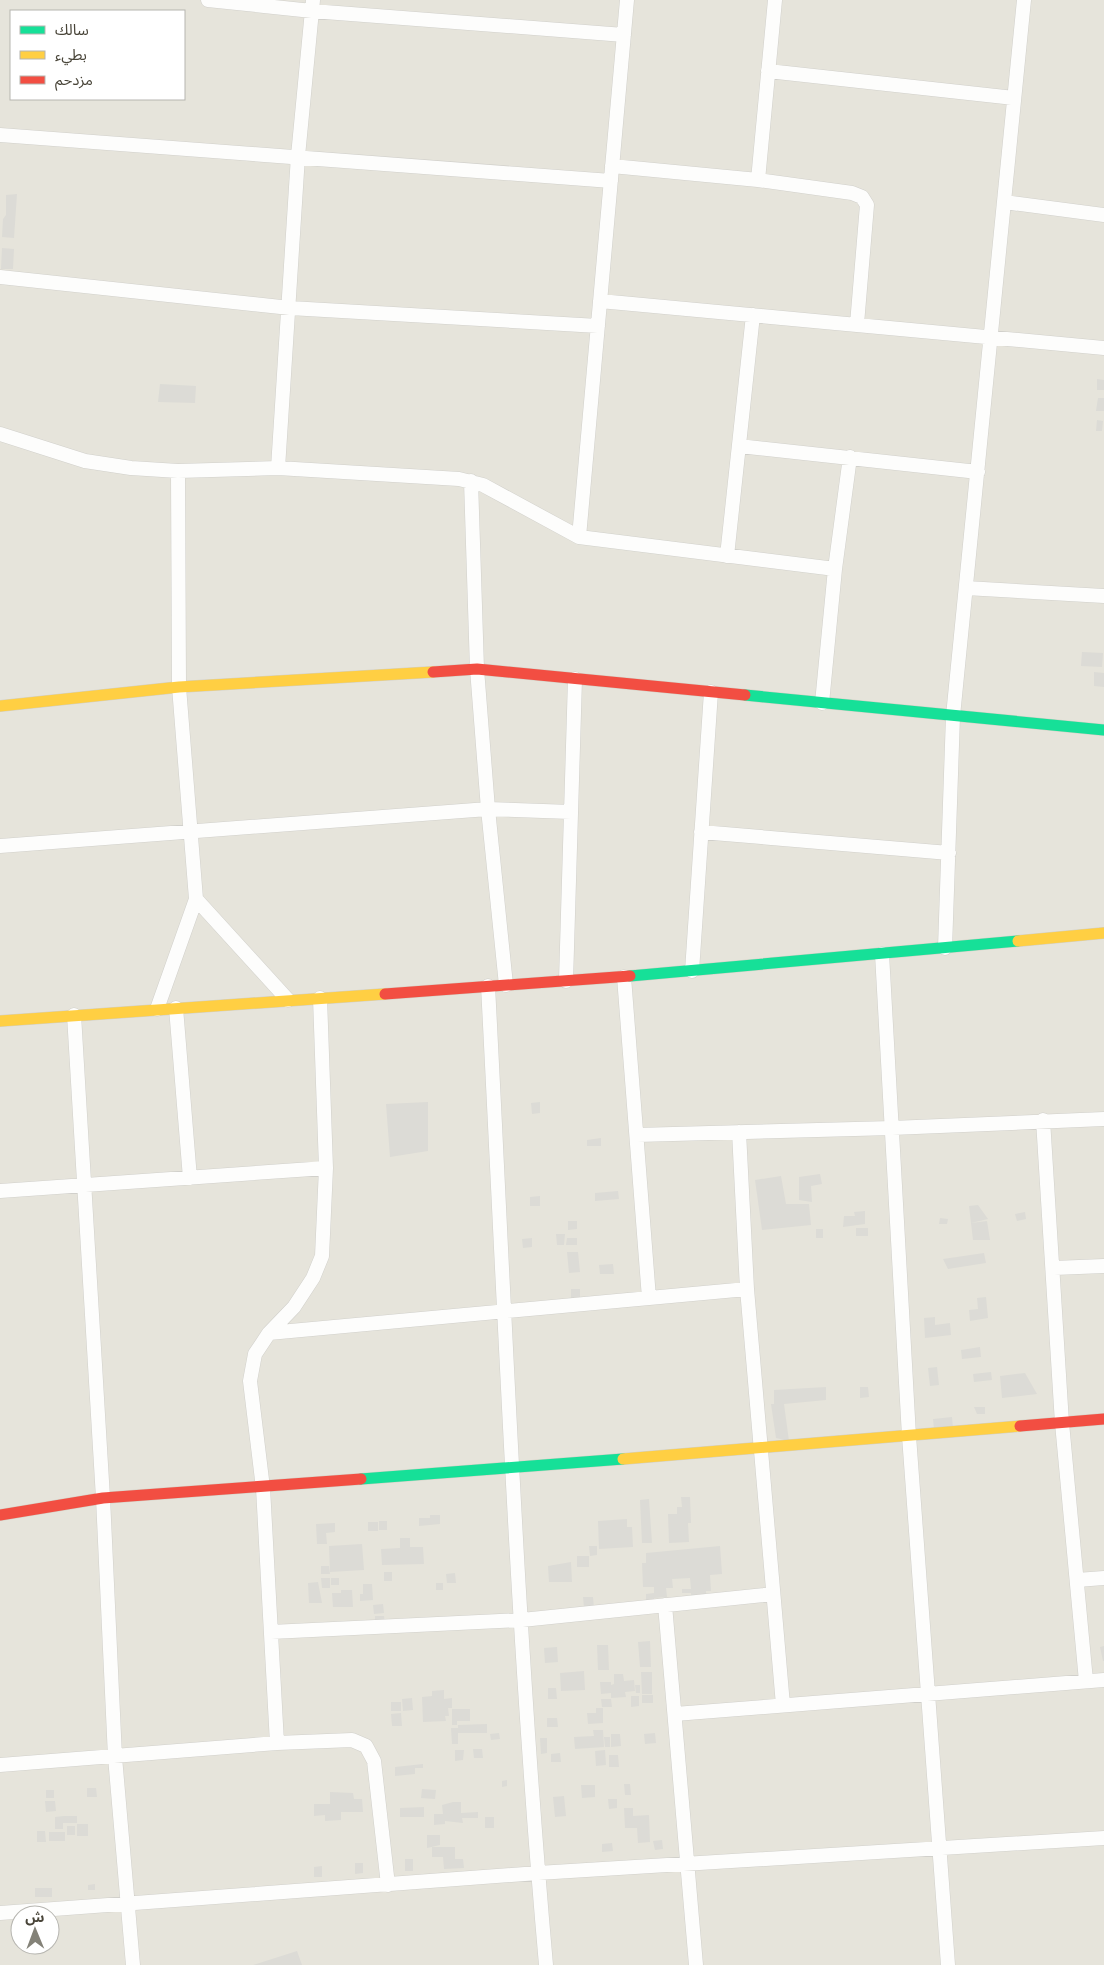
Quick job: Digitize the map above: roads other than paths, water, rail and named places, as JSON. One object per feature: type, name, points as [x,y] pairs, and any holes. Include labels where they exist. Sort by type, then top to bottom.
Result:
[{"type":"street","points":[[208,0],[312,5],[624,35]]},
{"type":"street","points":[[579,537],[627,0]]},
{"type":"street","points":[[758,180],[775,0]]},
{"type":"street","points":[[945,948],[953,716],[1024,0]]},
{"type":"street","points":[[278,468],[290,308],[298,156],[312,5]]},
{"type":"street","points":[[768,71],[1014,98]]},
{"type":"street","points":[[0,135],[611,181]]},
{"type":"street","points":[[612,166],[758,180],[852,193],[862,197],[867,205],[857,324]]},
{"type":"street","points":[[1004,202],[1104,215]]},
{"type":"street","points":[[0,277],[290,308],[598,326]]},
{"type":"street","points":[[600,301],[1104,348]]},
{"type":"street","points":[[727,556],[753,314]]},
{"type":"street","points":[[0,434],[85,461],[131,468],[178,471],[278,468],[471,481],[483,485],[579,537],[835,570]]},
{"type":"street","points":[[739,446],[978,472]]},
{"type":"street","points":[[822,703],[835,570],[850,457]]},
{"type":"street","points":[[157,1009],[196,899],[179,687],[178,471]]},
{"type":"street","points":[[471,481],[477,669],[488,809],[506,985]]},
{"type":"street","points":[[966,588],[1104,596]]},
{"type":"street","points":[[0,706],[179,687],[477,669],[1104,730]]},
{"type":"street","points":[[566,981],[575,679]]},
{"type":"street","points":[[692,971],[710,692]]},
{"type":"street","points":[[0,846],[488,809],[571,812]]},
{"type":"street","points":[[701,832],[948,853]]},
{"type":"street","points":[[196,899],[288,1000]]},
{"type":"street","points":[[0,1020],[624,977],[1104,933]]},
{"type":"street","points":[[882,954],[909,1436],[948,1965]]},
{"type":"street","points":[[624,977],[649,1298]]},
{"type":"street","points":[[488,986],[512,1468],[538,1873],[546,1965]]},
{"type":"street","points":[[276,1742],[263,1488],[250,1381],[255,1354],[269,1332],[294,1307],[313,1278],[322,1256],[326,1168],[320,998]]},
{"type":"street","points":[[176,1008],[190,1178]]},
{"type":"street","points":[[74,1015],[103,1498],[114,1757],[129,1904],[133,1965]]},
{"type":"street","points":[[637,1135],[892,1128],[1043,1120],[1104,1119]]},
{"type":"street","points":[[1043,1120],[1054,1268],[1062,1423],[1086,1681]]},
{"type":"street","points":[[739,1132],[747,1289],[783,1705]]},
{"type":"street","points":[[0,1191],[326,1168]]},
{"type":"street","points":[[1054,1268],[1104,1266]]},
{"type":"street","points":[[269,1332],[747,1289]]},
{"type":"street","points":[[0,1515],[103,1498],[263,1488],[1104,1420]]},
{"type":"street","points":[[1077,1580],[1104,1578]]},
{"type":"street","points":[[271,1632],[522,1620],[774,1594]]},
{"type":"street","points":[[665,1605],[696,1965]]},
{"type":"street","points":[[675,1714],[1104,1680]]},
{"type":"street","points":[[0,1765],[276,1742],[352,1740],[366,1746],[374,1761],[388,1884]]},
{"type":"street","points":[[0,1913],[538,1873],[1104,1838]]}]
